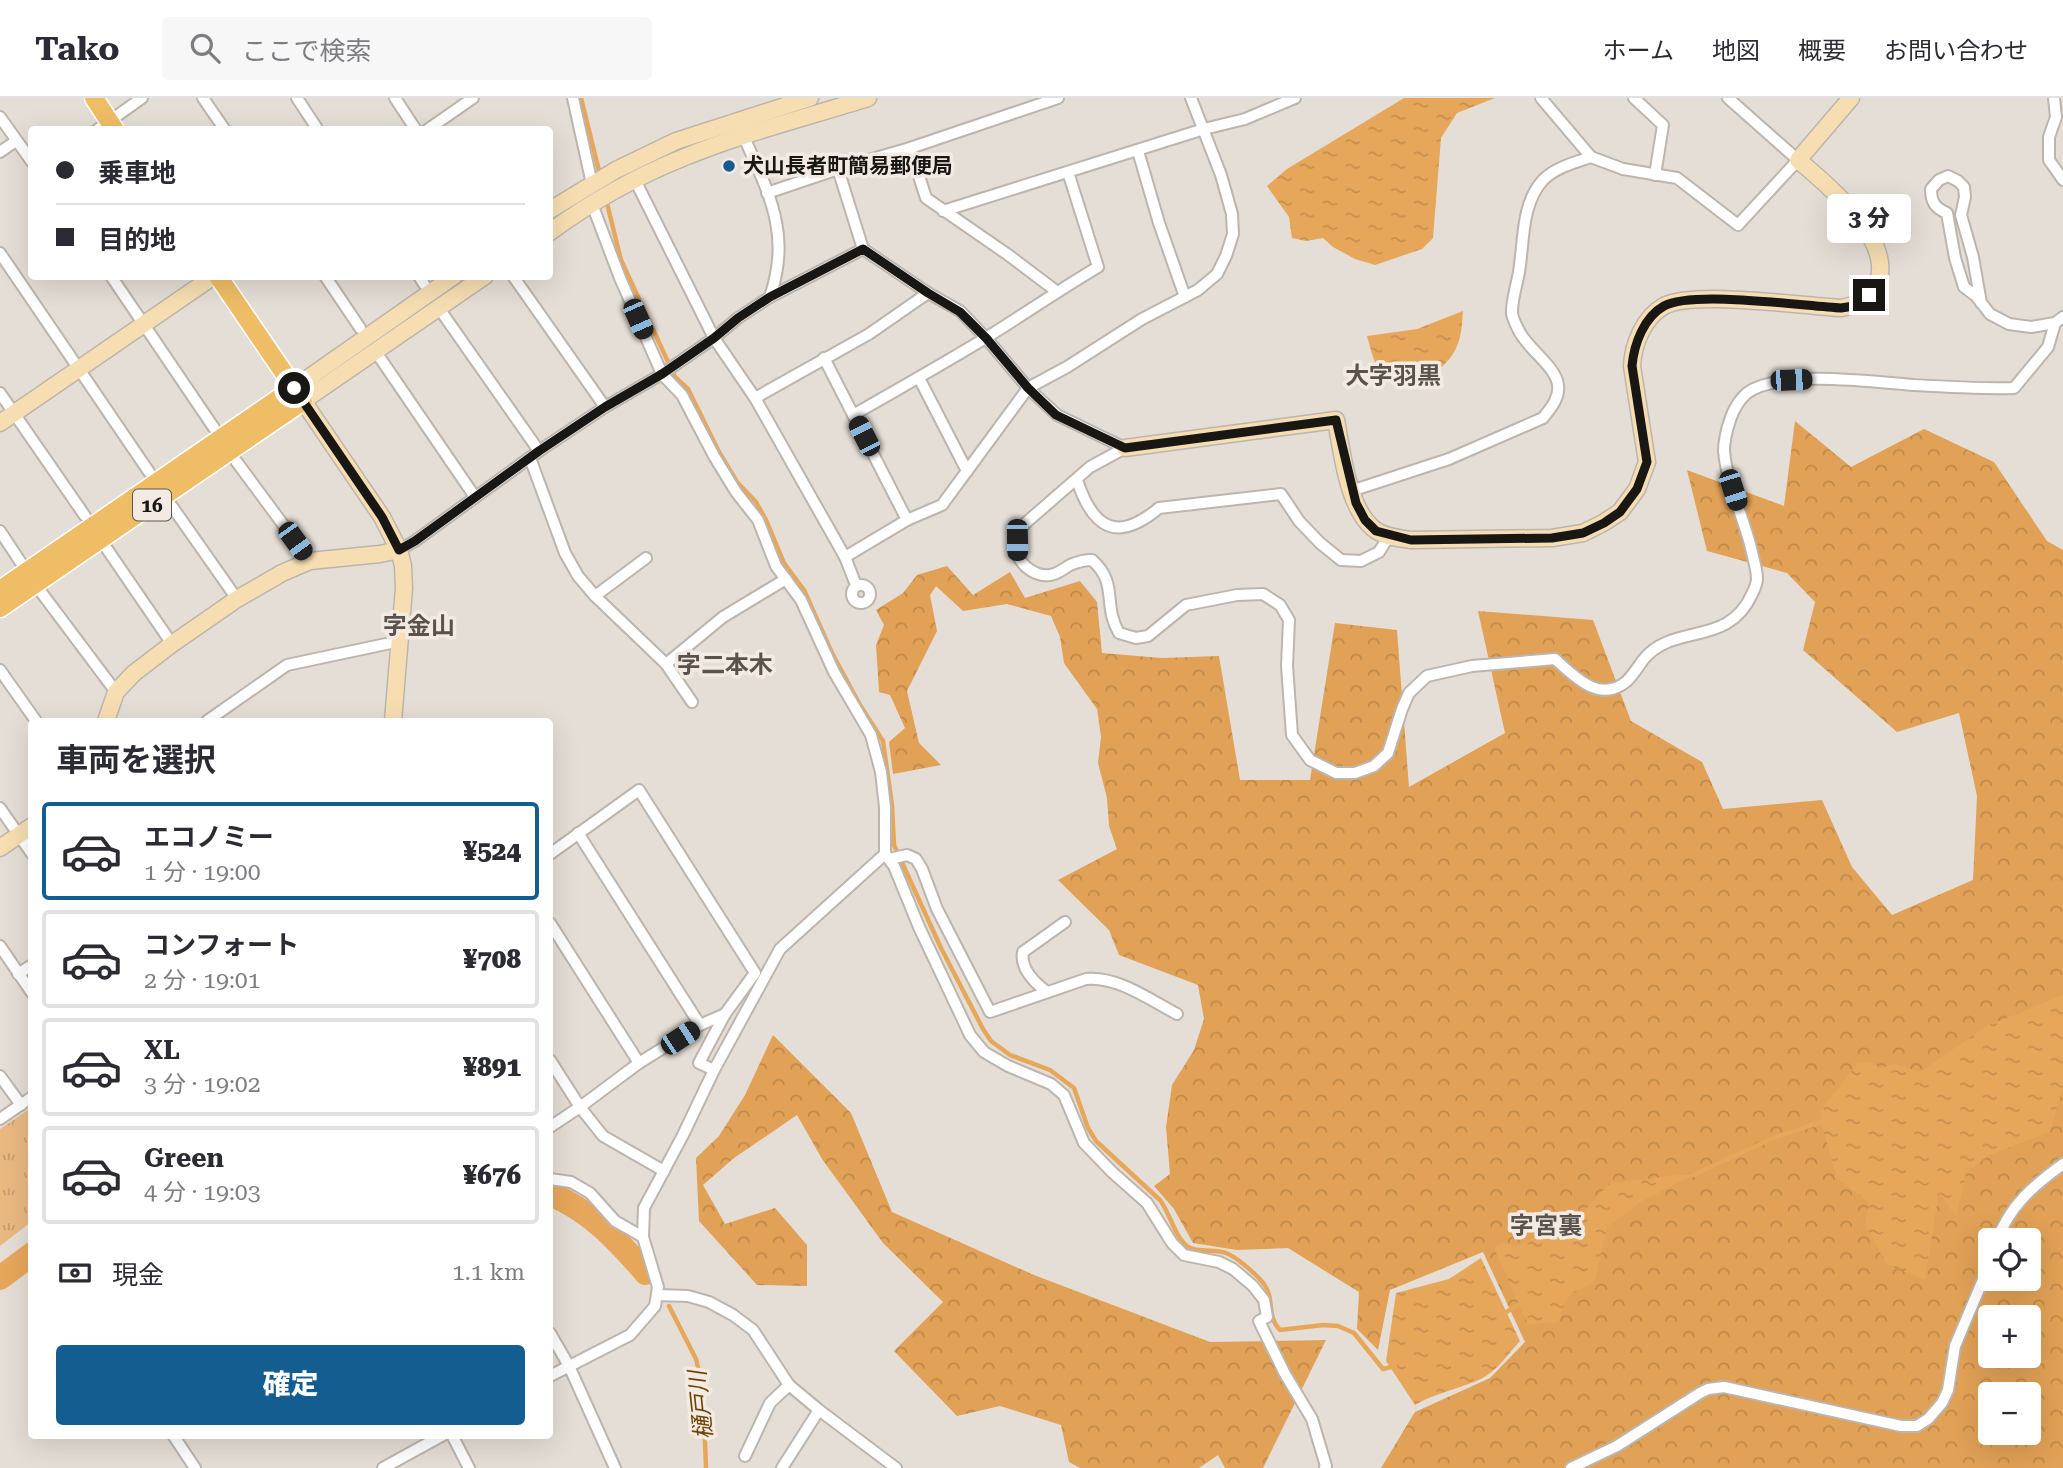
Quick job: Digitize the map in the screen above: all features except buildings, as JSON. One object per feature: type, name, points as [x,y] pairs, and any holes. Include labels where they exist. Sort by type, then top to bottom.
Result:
[{"type":"main road","points":[[94,98],[107,126]]},
{"type":"main road","points":[[219,280],[299,395]]},
{"type":"main road","name":"16","points":[[0,608],[31,578],[299,395]]},
{"type":"main road","name":"16","points":[[0,590],[31,578]]},
{"type":"street","points":[[108,126],[142,98]]},
{"type":"street","points":[[204,98],[222,126]]},
{"type":"street","points":[[297,98],[315,126]]},
{"type":"street","points":[[395,98],[413,126]]},
{"type":"street","points":[[433,126],[473,98]]},
{"type":"street","points":[[573,98],[598,181]]},
{"type":"street","points":[[553,230],[600,199],[741,128],[810,98]]},
{"type":"street","points":[[553,208],[598,181],[676,141],[868,98]]},
{"type":"street","points":[[767,193],[1058,98]]},
{"type":"street","points":[[845,557],[907,520],[942,505],[1028,388],[1067,367],[1142,319],[1198,290],[1217,274],[1233,234],[1232,214],[1191,98]]},
{"type":"street","points":[[943,211],[1204,129],[1245,119],[1271,103],[1295,98]]},
{"type":"street","points":[[1633,98],[1663,125],[1655,175]]},
{"type":"street","points":[[1728,98],[1833,189],[1853,210],[1876,248],[1881,268],[1879,282],[1869,295],[1854,306],[1841,308],[1716,299],[1674,302],[1656,312],[1649,319],[1640,337],[1633,353],[1632,366],[1647,462],[1637,489],[1620,512],[1604,523],[1583,533],[1552,538],[1411,540],[1376,531],[1365,520],[1351,491],[1336,420],[1125,448],[1090,467],[1021,527],[1017,540],[1017,555],[1025,566],[1035,573],[1048,576],[1070,565],[1092,560],[1103,569],[1109,582],[1110,609],[1119,633],[1136,638],[1147,636],[1186,605],[1237,595],[1263,594],[1280,605],[1289,621],[1287,666],[1292,735],[1301,750],[1317,765],[1336,773],[1355,773],[1374,766],[1388,753],[1409,693],[1427,676],[1472,666],[1555,659],[1584,685],[1604,691],[1618,687],[1628,680],[1647,655],[1665,643],[1704,634],[1729,624],[1744,609],[1757,581],[1724,450],[1732,413],[1743,396],[1756,387],[1776,381],[1863,379],[1924,386],[1985,389],[2014,387],[2048,347],[2059,320]]},
{"type":"street","points":[[2054,98],[2056,117],[2049,137],[2049,160],[2063,180]]},
{"type":"street","points":[[1543,99],[1591,157],[1623,169],[1677,178],[1738,225],[1798,160],[1846,100]]},
{"type":"street","points":[[0,117],[28,157]]},
{"type":"street","points":[[741,128],[777,222],[777,277],[770,297]]},
{"type":"street","points":[[0,152],[16,141]]},
{"type":"street","points":[[910,148],[926,198],[1056,291]]},
{"type":"street","points":[[1138,151],[1185,297]]},
{"type":"street","points":[[1351,491],[1450,459],[1543,418],[1550,409],[1557,396],[1558,384],[1553,372],[1527,344],[1512,313],[1526,217],[1532,198],[1544,179],[1559,168],[1591,157]]},
{"type":"street","points":[[838,169],[863,249],[960,312],[1056,415],[1125,448]]},
{"type":"street","points":[[853,415],[986,338],[1056,291],[1098,267],[1068,172]]},
{"type":"street","points":[[1981,303],[1973,257],[1961,215],[1964,187],[1948,176],[1939,180],[1931,189],[1931,201],[1938,210],[1947,214],[1955,258],[1964,287],[1976,296],[1981,303],[1990,314],[2009,324],[2031,327],[2059,320]]},
{"type":"street","points":[[637,184],[714,338],[755,398],[845,557],[856,585]]},
{"type":"street","points":[[600,199],[620,278],[662,374],[682,395],[714,456],[736,492],[758,520],[776,566],[801,600],[834,672],[871,735],[881,772],[886,807],[887,857],[894,866],[940,975],[970,1035],[984,1052],[1008,1066],[1051,1084],[1064,1096],[1084,1143],[1147,1203],[1172,1244],[1184,1255],[1219,1262],[1233,1269],[1253,1286],[1264,1300],[1267,1317],[1259,1321],[1285,1374],[1312,1419],[1325,1468]]},
{"type":"street","points":[[108,718],[116,692],[134,673],[172,643],[237,599],[282,573],[310,561],[399,550],[605,407],[662,374],[770,297],[863,249]]},
{"type":"street","points":[[0,253],[149,472]]},
{"type":"street","points":[[114,280],[214,428]]},
{"type":"street","points":[[0,423],[210,280]]},
{"type":"street","points":[[328,280],[360,328]]},
{"type":"street","points":[[299,395],[449,280]]},
{"type":"street","points":[[299,395],[376,352],[479,280]]},
{"type":"street","points":[[516,280],[605,407]]},
{"type":"street","points":[[755,398],[869,334],[928,293]]},
{"type":"street","points":[[443,314],[534,455],[565,553],[578,576],[595,596],[666,664],[692,702]]},
{"type":"street","points":[[376,352],[475,497]]},
{"type":"street","points":[[824,358],[907,520]]},
{"type":"street","points":[[919,378],[967,471]]},
{"type":"street","points":[[0,393],[85,516]]},
{"type":"street","points":[[299,395],[382,517],[399,550],[404,588],[393,718]]},
{"type":"street","points":[[236,461],[310,561]]},
{"type":"street","points":[[1077,480],[1084,501],[1096,518],[1112,527],[1129,528],[1148,518],[1159,508],[1281,494],[1298,521],[1341,560],[1361,561],[1379,552],[1390,536]]},
{"type":"street","points":[[171,505],[237,599]]},
{"type":"street","points":[[0,531],[31,578],[116,692]]},
{"type":"street","points":[[107,549],[172,643]]},
{"type":"street","points":[[595,596],[646,558]]},
{"type":"street","points":[[666,664],[723,617],[786,579]]},
{"type":"street","points":[[211,718],[287,665],[400,641]]},
{"type":"street","points":[[0,670],[34,718]]},
{"type":"street","points":[[553,852],[639,790],[755,973],[724,1014],[699,1063],[714,1070]]},
{"type":"street","points":[[0,808],[25,830],[0,848]]},
{"type":"street","points":[[578,833],[700,1025]]},
{"type":"street","points":[[553,1374],[630,1335],[655,1306],[658,1287],[643,1237],[645,1208],[714,1070],[780,949],[887,857],[907,855],[916,859],[937,909],[990,1012],[1086,979],[1099,978],[1177,1014]]},
{"type":"street","points":[[1047,992],[1029,975],[1022,957],[1023,952],[1065,922]]},
{"type":"street","points":[[553,928],[639,1063]]},
{"type":"street","points":[[0,946],[28,987]]},
{"type":"street","points":[[19,974],[28,968]]},
{"type":"street","points":[[553,1125],[639,1063],[700,1025],[724,1014]]},
{"type":"street","points":[[553,1065],[580,1107],[603,1136],[664,1171]]},
{"type":"street","points":[[0,1076],[21,1105]]},
{"type":"street","points":[[0,1119],[28,1100]]},
{"type":"street","points":[[2003,1228],[2022,1197],[2063,1164]]},
{"type":"street","points":[[553,1179],[571,1182],[590,1193],[615,1221],[643,1237]]},
{"type":"street","points":[[1571,1468],[1617,1446],[1700,1393],[1724,1387],[1889,1423],[1917,1426],[1928,1419],[1942,1403],[1948,1390],[1955,1346],[1978,1291]]},
{"type":"street","points":[[657,1295],[688,1296],[709,1302],[733,1315],[753,1330],[789,1385],[893,1467]]},
{"type":"street","points":[[553,1338],[569,1366],[615,1468]]},
{"type":"street","points":[[745,1456],[769,1403],[789,1385]]},
{"type":"street","points":[[782,1468],[819,1410]]},
{"type":"street","points":[[176,1439],[195,1468]]},
{"type":"street","points":[[383,1468],[436,1439]]},
{"type":"street","points":[[454,1439],[469,1468]]},
{"type":"green space","points":[[1795,421],[1851,467],[1924,429],[1994,462],[2047,541],[2063,550],[2063,1468],[1381,1468],[1415,1412],[1490,1378],[1525,1342],[1483,1252],[1390,1290],[1378,1350],[1357,1329],[1359,1292],[1288,1248],[1237,1250],[1193,1243],[1174,1209],[1154,1186],[1170,1174],[1166,1127],[1172,1085],[1194,1050],[1204,1019],[1198,985],[1119,955],[1109,930],[1058,880],[1117,849],[1109,826],[1107,798],[1098,763],[1101,737],[1097,709],[1064,663],[1060,637],[1051,616],[1007,604],[963,611],[936,586],[930,595],[937,631],[907,691],[919,743],[941,765],[893,774],[889,742],[905,728],[890,695],[879,692],[876,645],[884,625],[876,610],[903,593],[917,575],[947,566],[973,595],[1010,572],[1025,598],[1080,581],[1097,602],[1102,653],[1162,658],[1219,656],[1240,780],[1310,780],[1335,623],[1397,630],[1409,787],[1505,733],[1478,611],[1593,620],[1631,721],[1702,762],[1723,809],[1822,800],[1852,867],[1892,915],[1973,880],[1977,796],[1959,713],[1897,732],[1803,650],[1815,602],[1787,573],[1707,551],[1687,470],[1784,506]]},
{"type":"green space","points":[[773,1035],[851,1113],[892,1212],[1034,1275],[1210,1342],[1326,1340],[1263,1468],[1225,1468],[1218,1455],[1199,1468],[1080,1468],[1069,1462],[1061,1425],[1000,1406],[957,1416],[894,1351],[943,1302],[883,1243],[822,1159],[797,1115],[734,1158],[703,1185],[725,1224],[775,1208],[807,1245],[807,1286],[757,1285],[699,1221],[696,1158],[719,1136],[745,1095]]},
{"type":"green space","points":[[28,1110],[28,1224],[0,1246],[0,1129]]},
{"type":"water","points":[[1404,98],[1495,98],[1457,113],[1441,138],[1433,238],[1422,249],[1375,265],[1355,259],[1323,238],[1306,241],[1292,238],[1289,217],[1267,186],[1287,169]]},
{"type":"water","points":[[1463,311],[1457,347],[1449,360],[1438,370],[1421,377],[1405,379],[1383,372],[1378,367],[1367,336],[1417,329]]},
{"type":"water","points":[[2063,995],[2063,1087],[2050,1132],[1989,1155],[1966,1173],[1956,1217],[1939,1192],[1925,1280],[1886,1264],[1865,1224],[1869,1203],[1837,1178],[1821,1122],[1821,1110],[1858,1063],[1870,1062],[1880,1068],[1895,1064],[1920,1072],[1987,1026]]},
{"type":"water","points":[[1697,1173],[1642,1201],[1607,1227],[1595,1281],[1567,1297],[1558,1322],[1528,1324],[1494,1248],[1501,1243],[1517,1246],[1583,1212],[1610,1183]]},
{"type":"water","points":[[1481,1258],[1520,1341],[1487,1376],[1415,1405],[1386,1361],[1396,1293],[1449,1279]]},
{"type":"waterway","points":[[581,98],[621,260],[675,377],[688,389],[737,482],[756,502],[784,563],[804,590],[832,653],[883,741],[892,805],[894,845],[941,948],[983,1029],[991,1041],[1010,1055],[1050,1070],[1074,1088],[1088,1128],[1096,1141],[1160,1200],[1183,1242],[1192,1249],[1231,1255],[1261,1280],[1269,1296],[1273,1319],[1280,1330],[1338,1326],[1354,1333],[1383,1369],[1395,1366]]},
{"type":"waterway","points":[[1693,1175],[1773,1138],[1821,1122]]},
{"type":"waterway","name":"樋戸川","points":[[553,1196],[591,1218],[614,1238],[646,1273]]},
{"type":"waterway","name":"樋戸川","points":[[0,1278],[28,1257]]},
{"type":"waterway","points":[[1503,1314],[1523,1302]]},
{"type":"waterway","name":"樋戸川","points":[[669,1306],[696,1359],[703,1388],[706,1468]]},
{"type":"place","name":"犬山長者町簡易郵便局","points":[[729,166]]},
{"type":"district","name":"大字羽黒","points":[[1393,376]]},
{"type":"district","name":"字金山","points":[[419,626]]},
{"type":"district","name":"字二本木","points":[[725,665]]},
{"type":"district","name":"字宮裏","points":[[1546,1226]]},
{"type":"route","points":[[294,388],[382,517],[399,550],[539,451],[605,407],[662,374],[770,297],[863,249],[960,312],[1056,415],[1125,448],[1336,420],[1351,491],[1365,520],[1376,531],[1411,540],[1552,538],[1583,533],[1604,523],[1620,512],[1637,489],[1647,462],[1632,366],[1633,353],[1649,319],[1663,306],[1686,300],[1716,299],[1841,308],[1854,306],[1869,295]]}]
